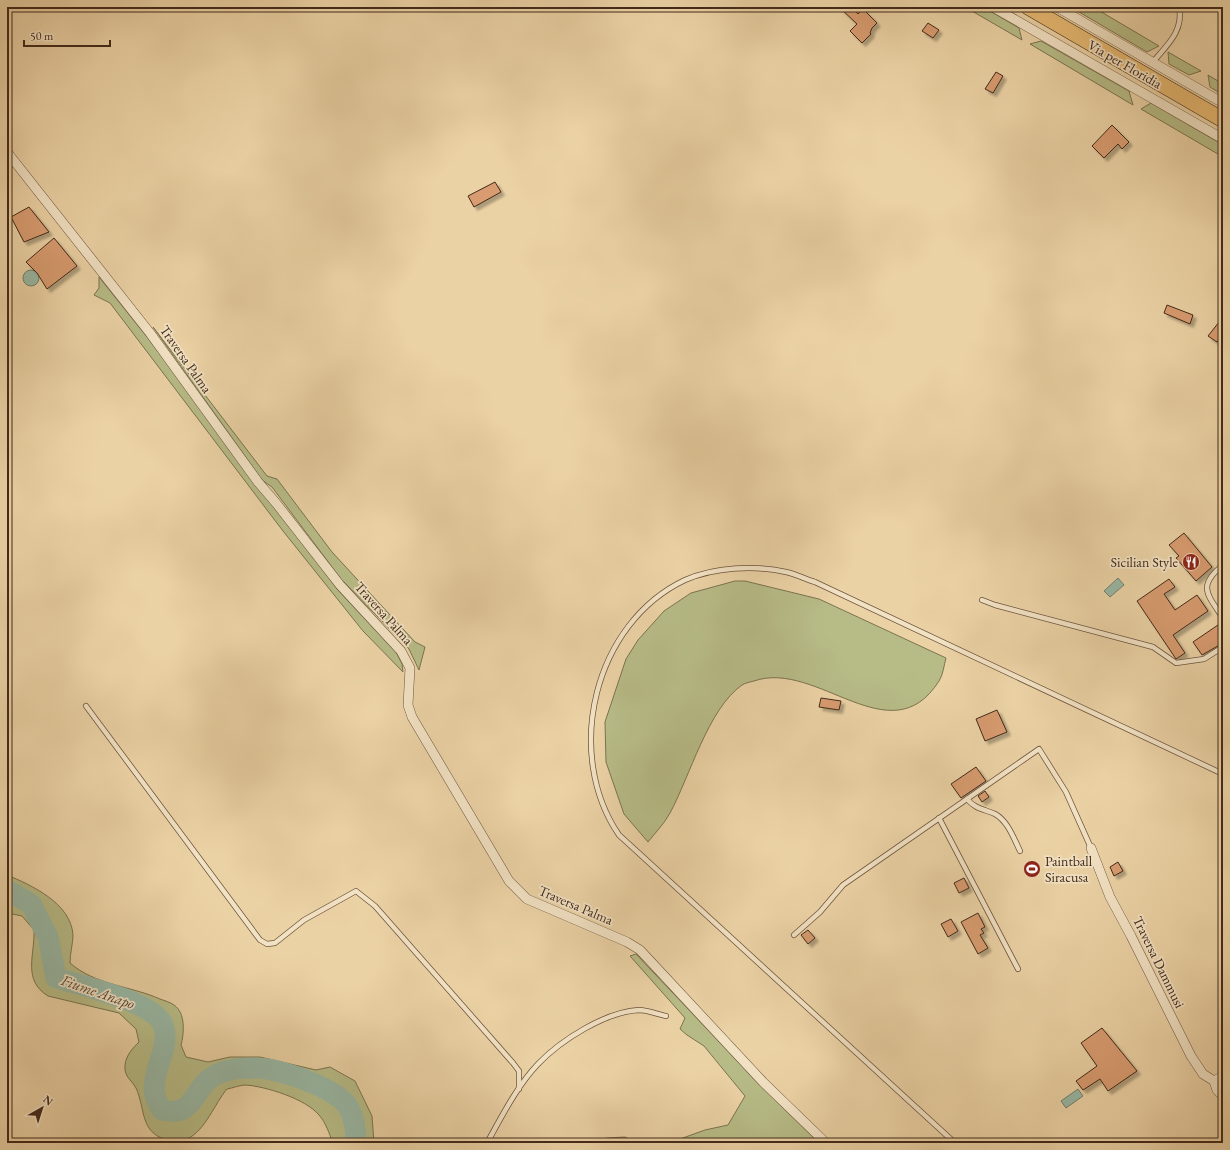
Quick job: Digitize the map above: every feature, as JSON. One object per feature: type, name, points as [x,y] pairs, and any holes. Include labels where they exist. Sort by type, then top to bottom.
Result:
[{"type":"main road","name":"Via per Floridia","points":[[1028,7],[1223,120]]},
{"type":"street","points":[[993,7],[1223,139]]},
{"type":"street","points":[[1057,7],[1223,103]]},
{"type":"street","name":"Traversa Palma","points":[[7,152],[150,333],[258,482],[340,585],[401,651],[410,668],[408,705],[412,717],[509,881],[527,899],[627,942],[640,950],[763,1082],[826,1143]]},
{"type":"street","name":"Traversa Dammusi","points":[[1091,848],[1110,897],[1188,1049],[1204,1074],[1214,1081],[1217,1090],[1223,1096]]},
{"type":"street","points":[[1214,1081],[1223,1076]]},
{"type":"lane","points":[[1153,62],[1175,35],[1180,24],[1179,7]]},
{"type":"lane","points":[[1223,565],[1208,580],[1206,589],[1207,595],[1223,618]]},
{"type":"lane","points":[[955,1143],[620,835],[610,820],[596,783],[591,735],[593,708],[609,657],[631,621],[656,599],[685,581],[711,572],[749,568],[786,572],[815,582],[1223,774]]},
{"type":"lane","points":[[982,600],[995,605],[1153,647],[1176,664],[1204,659],[1223,647]]},
{"type":"lane","points":[[86,706],[260,940],[267,944],[275,943],[304,920],[356,891],[375,906],[513,1063],[519,1071],[519,1089]]},
{"type":"lane","points":[[794,935],[820,912],[843,885],[1039,749],[1066,792],[1091,848]]},
{"type":"lane","points":[[967,799],[976,808],[995,815],[1002,820],[1020,851]]},
{"type":"lane","points":[[939,818],[1018,969]]},
{"type":"lane","points":[[487,1143],[519,1089],[538,1064],[561,1045],[588,1027],[617,1014],[640,1010],[666,1016]]},
{"type":"green space","points":[[965,7],[983,7],[1019,28],[1022,40]]},
{"type":"green space","points":[[1074,7],[1093,7],[1159,46],[1147,52],[1074,9]]},
{"type":"green space","points":[[1041,41],[1129,91],[1133,105],[1030,44]]},
{"type":"green space","points":[[1168,52],[1201,71],[1189,75],[1169,64]]},
{"type":"green space","points":[[1208,75],[1223,84],[1223,95],[1210,87]]},
{"type":"green space","points":[[1151,103],[1223,145],[1223,157],[1141,109]]},
{"type":"green space","points":[[99,277],[147,337],[337,589],[396,652],[402,664],[403,672],[363,631],[283,531],[110,303],[94,295],[99,288]]},
{"type":"green space","points":[[153,327],[267,476],[277,479],[332,552],[415,642],[425,647],[419,670],[409,649],[341,579],[272,487],[262,480]]},
{"type":"green space","points":[[735,581],[745,581],[819,599],[946,658],[942,676],[920,702],[899,710],[876,709],[803,682],[778,678],[743,684],[730,696],[719,710],[701,744],[670,813],[648,842],[624,814],[606,762],[605,722],[626,659],[638,640],[664,611],[691,593]]},
{"type":"green space","points":[[7,875],[38,890],[58,905],[65,914],[71,924],[73,935],[70,963],[102,981],[171,1003],[178,1009],[181,1013],[183,1024],[181,1045],[186,1057],[208,1062],[230,1057],[260,1057],[316,1070],[330,1067],[355,1081],[372,1116],[374,1143],[333,1143],[327,1128],[319,1115],[313,1109],[285,1094],[245,1085],[227,1089],[199,1130],[187,1139],[179,1142],[164,1139],[156,1135],[151,1130],[144,1118],[139,1095],[136,1088],[128,1078],[125,1069],[128,1055],[139,1042],[136,1029],[119,1013],[48,996],[40,990],[32,975],[34,930],[22,916],[7,913]]},
{"type":"green space","points":[[636,954],[760,1085],[819,1143],[669,1143],[705,1130],[728,1125],[745,1096],[704,1046],[680,1029],[685,1018],[630,956]]},
{"type":"green space","points":[[625,1137],[638,1143],[591,1143],[607,1138]]},
{"type":"shaded area","points":[[31,270],[38,275],[39,278],[34,285],[31,286],[24,281],[23,278],[28,271]]},
{"type":"shaded area","points":[[1118,578],[1124,585],[1110,597],[1104,591]]},
{"type":"shaded area","points":[[1078,1089],[1083,1096],[1066,1108],[1061,1101]]},
{"type":"building","points":[[839,7],[852,7],[858,14],[863,9],[877,23],[872,28],[871,34],[862,43],[850,31],[857,24]]},
{"type":"building","points":[[928,23],[939,30],[933,38],[922,31]]},
{"type":"building","points":[[996,72],[1003,76],[993,93],[985,89]]},
{"type":"building","points":[[1112,125],[1129,142],[1122,149],[1118,144],[1104,158],[1092,146]]},
{"type":"building","points":[[495,182],[501,192],[474,207],[468,196]]},
{"type":"building","points":[[29,207],[49,232],[24,242],[11,217]]},
{"type":"building","points":[[54,238],[77,266],[47,289],[37,273],[26,262]]},
{"type":"building","points":[[1167,305],[1193,315],[1190,324],[1164,313]]},
{"type":"building","points":[[1223,317],[1223,334],[1217,342],[1208,336]]},
{"type":"building","points":[[1184,533],[1212,567],[1196,581],[1176,558],[1179,556],[1169,545]]},
{"type":"building","points":[[1169,579],[1175,587],[1164,594],[1175,610],[1197,595],[1208,611],[1173,635],[1185,653],[1176,659],[1137,601]]},
{"type":"building","points":[[1218,625],[1223,632],[1223,643],[1202,655],[1193,642]]},
{"type":"building","points":[[821,698],[841,701],[839,710],[819,707]]},
{"type":"building","points":[[997,710],[1007,732],[985,741],[976,719]]},
{"type":"building","points":[[976,767],[986,781],[961,798],[951,784]]},
{"type":"building","points":[[985,791],[989,797],[982,802],[978,796]]},
{"type":"building","points":[[1118,862],[1123,871],[1114,876],[1110,867]]},
{"type":"building","points":[[964,878],[969,888],[959,893],[954,883]]},
{"type":"building","points":[[978,913],[985,927],[981,929],[984,933],[980,935],[988,948],[978,954],[961,922]]},
{"type":"building","points":[[951,919],[958,931],[948,937],[941,924]]},
{"type":"building","points":[[808,930],[815,938],[808,944],[801,935]]},
{"type":"building","points":[[1102,1028],[1137,1071],[1108,1091],[1100,1079],[1083,1090],[1076,1081],[1097,1066],[1081,1043]]},
{"type":"waterway","name":"Fiume Anapo","points":[[7,890],[31,904],[48,937],[56,978],[98,990],[132,1002],[146,1009],[157,1017],[163,1025],[165,1031],[165,1042],[154,1086],[156,1100],[162,1110],[174,1111],[183,1109],[189,1104],[206,1082],[214,1076],[226,1071],[245,1068],[278,1071],[307,1080],[333,1093],[343,1101],[353,1116],[356,1143]]},
{"type":"place","name":"Sicilian Style","points":[[1191,562]]},
{"type":"place","name":"Paintball Siracusa","points":[[1032,869]]}]
